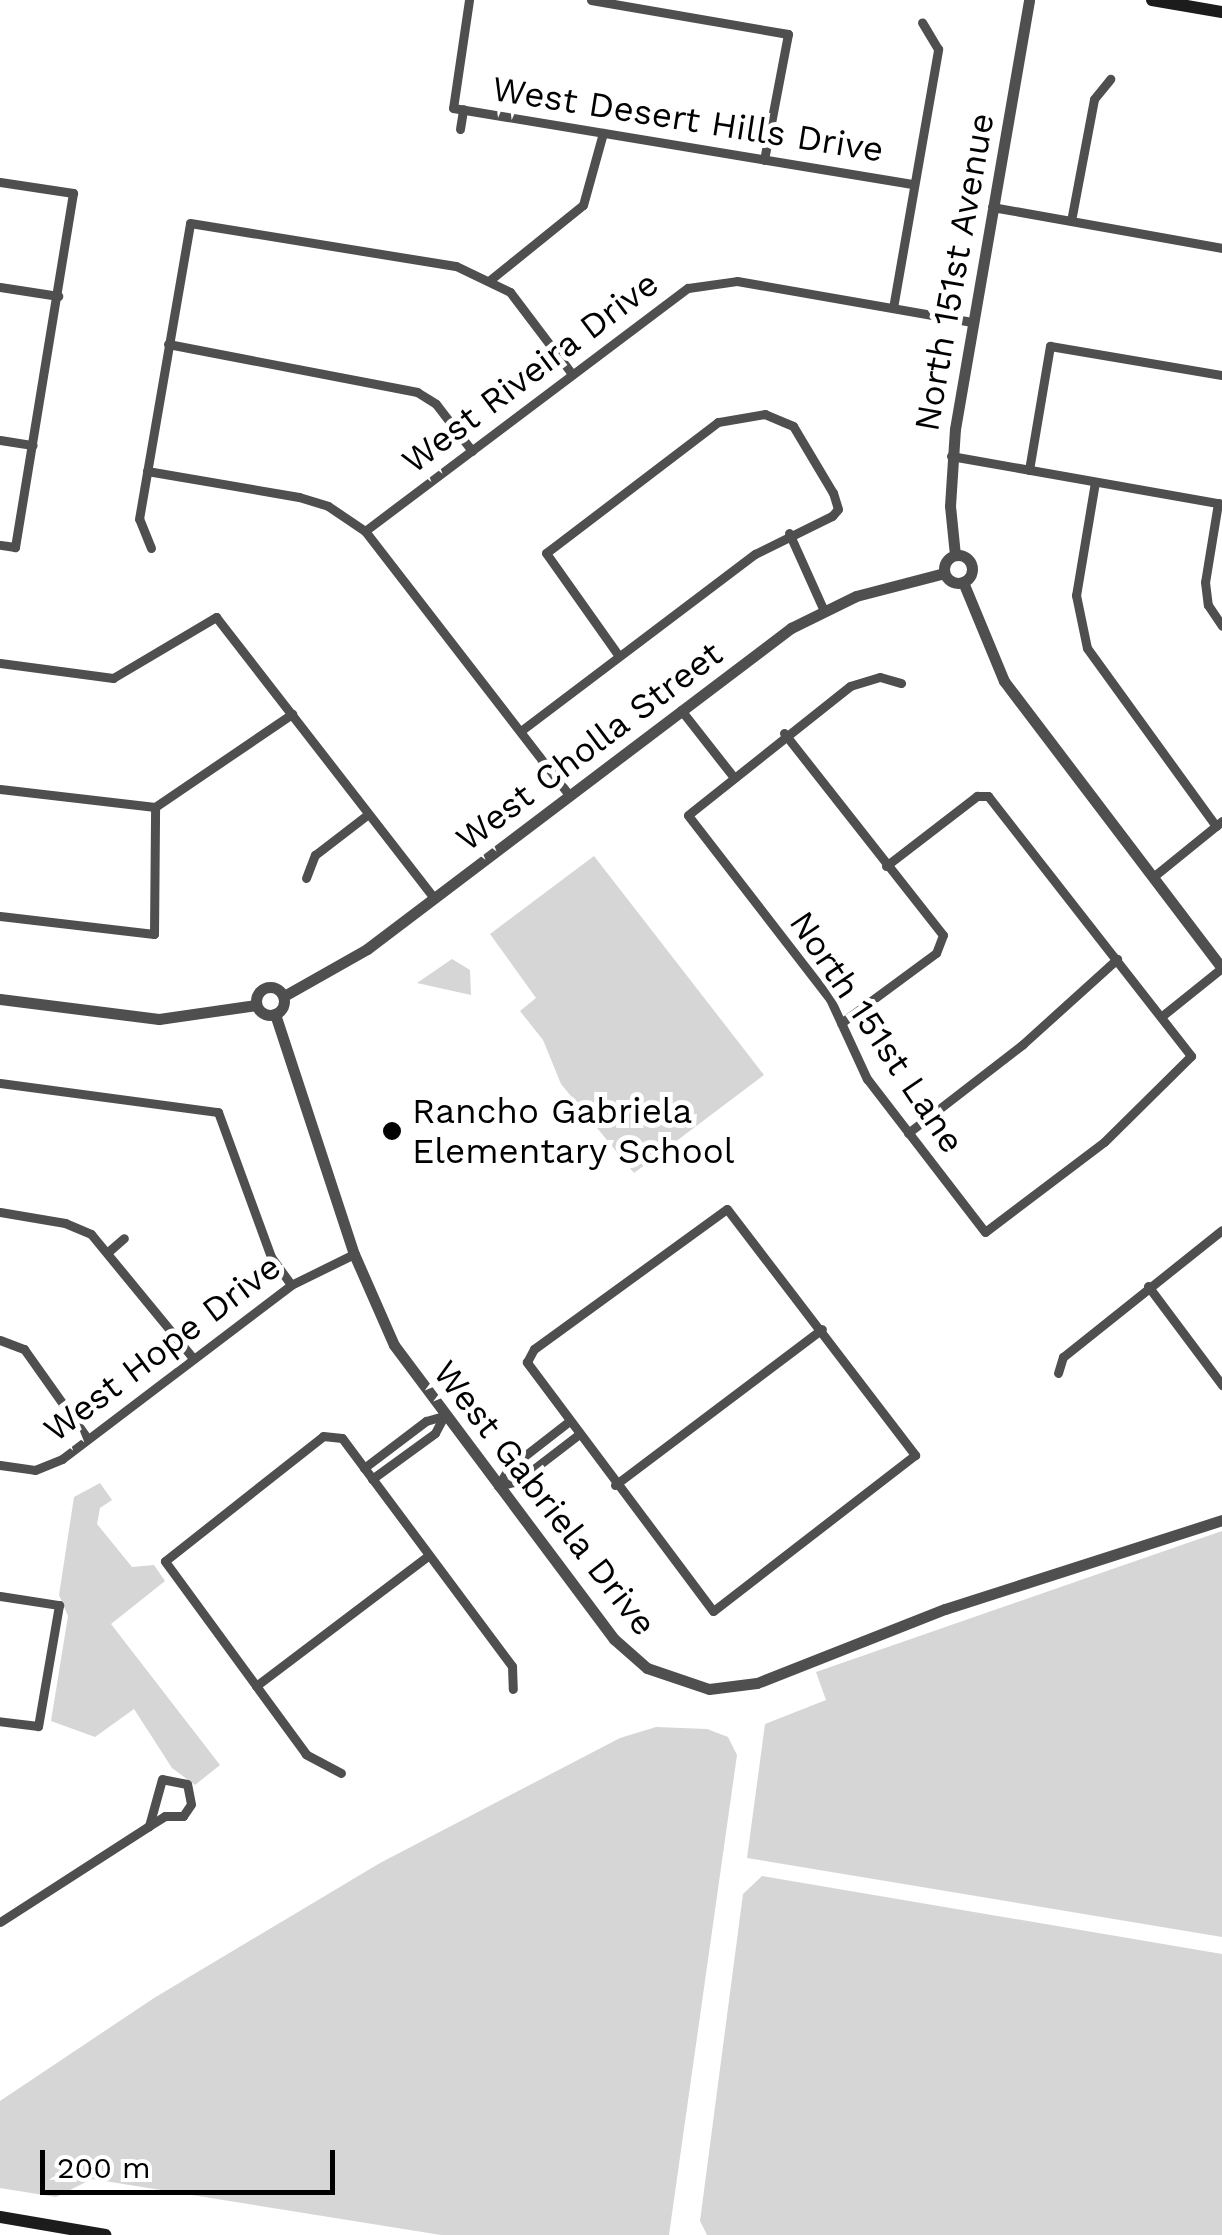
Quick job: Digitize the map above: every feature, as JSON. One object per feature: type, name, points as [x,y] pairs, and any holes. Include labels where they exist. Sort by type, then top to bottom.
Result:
[{"type":"main road","points":[[1152,0],[1222,12]]},
{"type":"main road","points":[[0,2217],[105,2235]]},
{"type":"street","points":[[460,129],[458,108],[469,0]]},
{"type":"street","points":[[591,0],[788,34],[764,160]]},
{"type":"street","name":"North 151st Avenue","points":[[963,582],[971,562],[955,555],[951,456],[1029,0]]},
{"type":"street","points":[[894,308],[938,49],[922,22]]},
{"type":"street","points":[[1071,221],[1094,98],[1110,79]]},
{"type":"street","name":"West Desert Hills Drive","points":[[458,108],[914,184]]},
{"type":"street","points":[[490,280],[583,205],[603,134]]},
{"type":"street","points":[[0,182],[73,193],[16,547],[0,545]]},
{"type":"street","points":[[992,207],[1222,248]]},
{"type":"street","points":[[151,548],[139,518],[190,223],[456,266],[510,292],[572,374]]},
{"type":"street","name":"West Riveira Drive","points":[[365,531],[688,288],[707,282],[737,281],[973,322]]},
{"type":"street","points":[[0,287],[58,296]]},
{"type":"street","points":[[168,344],[417,392],[436,404],[472,451]]},
{"type":"street","points":[[1029,470],[1050,346],[1222,375]]},
{"type":"street","points":[[522,730],[789,533],[838,509],[808,444],[793,426],[765,414],[718,422],[546,554],[619,656]]},
{"type":"street","points":[[0,440],[33,445]]},
{"type":"street","points":[[951,456],[1220,504],[1205,582],[1208,605],[1222,626]]},
{"type":"street","points":[[147,472],[299,498],[328,506],[365,531],[570,796]]},
{"type":"street","points":[[1095,482],[1076,595],[1086,648],[1219,824],[1152,877]]},
{"type":"street","points":[[789,533],[824,610]]},
{"type":"street","points":[[886,866],[978,796],[988,796],[1162,1016],[1222,968],[1004,681],[963,582],[944,573],[955,555]]},
{"type":"street","name":"West Cholla Street","points":[[256,1005],[268,986],[284,996],[355,958],[681,710],[824,610],[944,573]]},
{"type":"street","points":[[0,663],[113,678],[131,674],[203,619],[216,617],[434,898]]},
{"type":"street","points":[[681,710],[732,775],[850,686],[880,677],[900,683]]},
{"type":"street","points":[[0,789],[155,807],[292,714]]},
{"type":"street","points":[[784,733],[944,944],[841,1023]]},
{"type":"street","name":"North 151st Lane","points":[[732,775],[688,815],[841,1023],[867,1079],[986,1232],[1104,1142],[1191,1056],[1162,1016]]},
{"type":"street","points":[[0,916],[140,937],[154,934],[155,807]]},
{"type":"street","points":[[306,878],[315,855],[366,815]]},
{"type":"street","points":[[908,1133],[1023,1044],[1117,958]]},
{"type":"street","points":[[0,999],[159,1019],[256,1005],[275,1014],[284,996]]},
{"type":"street","name":"West Gabriela Drive","points":[[275,1014],[354,1254],[394,1345],[625,1651],[660,1675],[709,1688],[757,1683],[945,1610],[1222,1520]]},
{"type":"street","points":[[0,1084],[218,1112],[266,1244],[291,1285]]},
{"type":"street","points":[[717,1210],[727,1210],[822,1330],[914,1455],[712,1611],[615,1486],[527,1362],[534,1349],[717,1210]]},
{"type":"street","points":[[0,1212],[66,1222],[108,1252],[193,1358]]},
{"type":"street","points":[[1058,1373],[1063,1357],[1222,1230]]},
{"type":"street","points":[[108,1252],[124,1238]]},
{"type":"street","name":"West Hope Drive","points":[[0,1465],[35,1470],[87,1438],[291,1285],[354,1254]]},
{"type":"street","points":[[1148,1286],[1222,1385]]},
{"type":"street","points":[[615,1486],[822,1330]]},
{"type":"street","points":[[0,1340],[24,1349],[87,1438]]},
{"type":"street","points":[[364,1468],[402,1438],[444,1416]]},
{"type":"street","points":[[372,1479],[412,1450],[444,1416]]},
{"type":"street","points":[[498,1486],[509,1468],[568,1422]]},
{"type":"street","points":[[342,1773],[306,1754],[165,1561],[333,1434],[364,1468],[512,1666],[513,1689]]},
{"type":"street","points":[[498,1486],[518,1481],[578,1435]]},
{"type":"street","points":[[402,1438],[412,1450]]},
{"type":"street","points":[[256,1686],[428,1556]]},
{"type":"street","points":[[0,1596],[59,1605],[38,1726],[0,1720]]},
{"type":"street","points":[[0,1922],[150,1826],[165,1816],[183,1816],[191,1804],[188,1784],[162,1780],[150,1826]]},
{"type":"shaded area","points":[[594,856],[764,1075],[634,1173],[561,1084],[543,1040],[520,1011],[536,998],[490,934]]},
{"type":"shaded area","points":[[452,959],[470,970],[471,995],[417,983]]},
{"type":"shaded area","points":[[100,1483],[112,1500],[100,1508],[97,1524],[132,1567],[154,1565],[165,1581],[111,1624],[220,1765],[195,1785],[172,1768],[134,1709],[95,1737],[51,1721],[68,1616],[59,1595],[74,1497]]},
{"type":"shaded area","points":[[1222,1531],[1222,1937],[747,1858],[765,1724],[826,1700],[816,1672]]},
{"type":"shaded area","points":[[656,1727],[707,1729],[728,1737],[737,1755],[669,2235],[441,2235],[92,2179],[56,2197],[0,2188],[0,2101],[154,1998],[380,1863],[620,1738]]},
{"type":"shaded area","points":[[762,1876],[1222,1954],[1222,2235],[707,2235],[700,2221],[743,1894]]},
{"type":"place","name":"Rancho Gabriela Elementary School","points":[[392,1131]]}]
